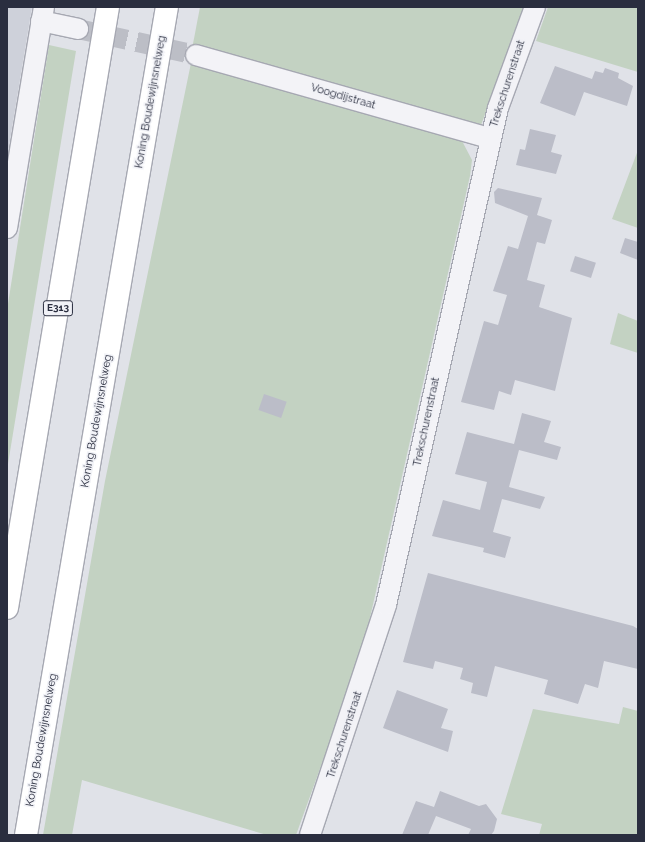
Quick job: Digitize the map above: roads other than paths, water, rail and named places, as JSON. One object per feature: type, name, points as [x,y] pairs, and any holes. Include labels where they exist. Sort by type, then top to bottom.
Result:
[{"type":"highway","name":"E313","points":[[7,608],[108,7]]},
{"type":"highway","name":"Koning Boudewijnsnelweg","points":[[26,835],[167,7]]},
{"type":"street","name":"Trekschurenstraat","points":[[310,835],[386,605],[490,138],[535,7]]},
{"type":"street","points":[[7,228],[42,14],[78,29]]},
{"type":"street","name":"Voogdijstraat","points":[[196,55],[490,138]]},
{"type":"tunnel","points":[[78,29],[196,55]]}]
